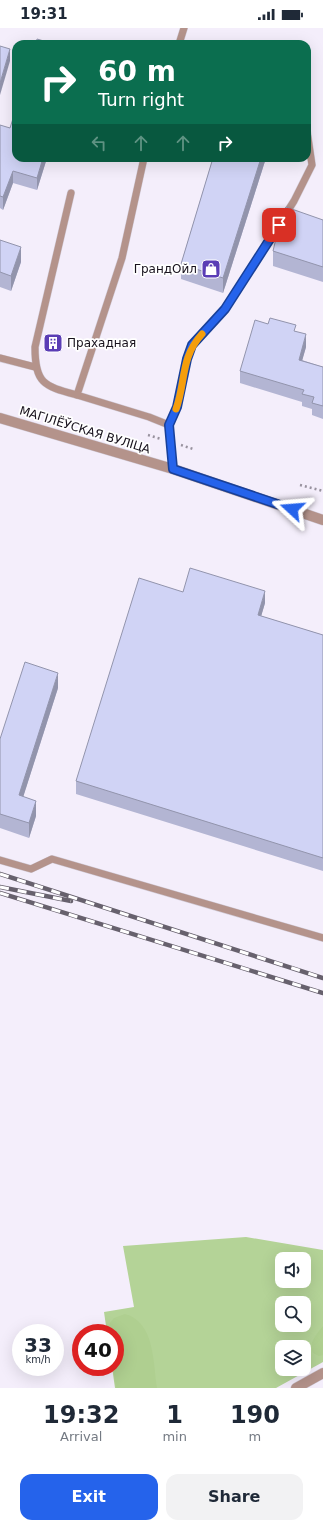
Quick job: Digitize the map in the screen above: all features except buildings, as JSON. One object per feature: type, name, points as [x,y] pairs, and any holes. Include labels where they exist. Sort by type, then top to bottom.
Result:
[{"type":"street","name":"МАГІЛЁЎСКАЯ ВУЛІЦА","points":[[0,418],[173,469],[323,520]]},
{"type":"street","points":[[296,1388],[323,1373]]},
{"type":"lane","points":[[180,40],[184,28]]},
{"type":"lane","points":[[173,469],[169,425],[177,407],[187,359],[192,345],[225,309],[294,201],[312,165],[311,158]]},
{"type":"lane","points":[[77,395],[122,258],[143,162]]},
{"type":"lane","points":[[71,193],[35,347],[35,367],[41,379],[54,388],[149,416],[169,425]]},
{"type":"lane","points":[[0,358],[35,367]]},
{"type":"lane","points":[[0,860],[31,869],[52,859],[323,938]]},
{"type":"path","points":[[300,485],[323,491]]},
{"type":"green space","points":[[246,1237],[323,1250],[323,1362],[311,1369],[311,1340],[275,1340],[275,1376],[298,1376],[276,1388],[115,1388],[113,1376],[124,1376],[124,1324],[106,1324],[104,1312],[134,1307],[123,1246]]},
{"type":"green space","points":[[125,1314],[135,1318],[142,1325],[151,1345],[157,1388],[116,1388],[114,1376],[124,1376],[124,1324],[110,1324],[114,1318]]},
{"type":"green space","points":[[323,1326],[323,1355],[319,1356],[313,1353],[312,1342]]},
{"type":"railway","points":[[0,874],[323,978]]},
{"type":"railway","points":[[0,887],[71,901]]},
{"type":"railway","points":[[0,893],[323,993]]},
{"type":"slow traffic","points":[[176,409],[187,359],[192,345],[202,334]]},
{"type":"place","name":"ГрандОйл","points":[[211,269]]},
{"type":"place","name":"Прахадная","points":[[53,343]]},
{"type":"route","points":[[279,225],[225,309],[192,345],[187,359],[177,407],[169,425],[173,469],[292,509]]}]
